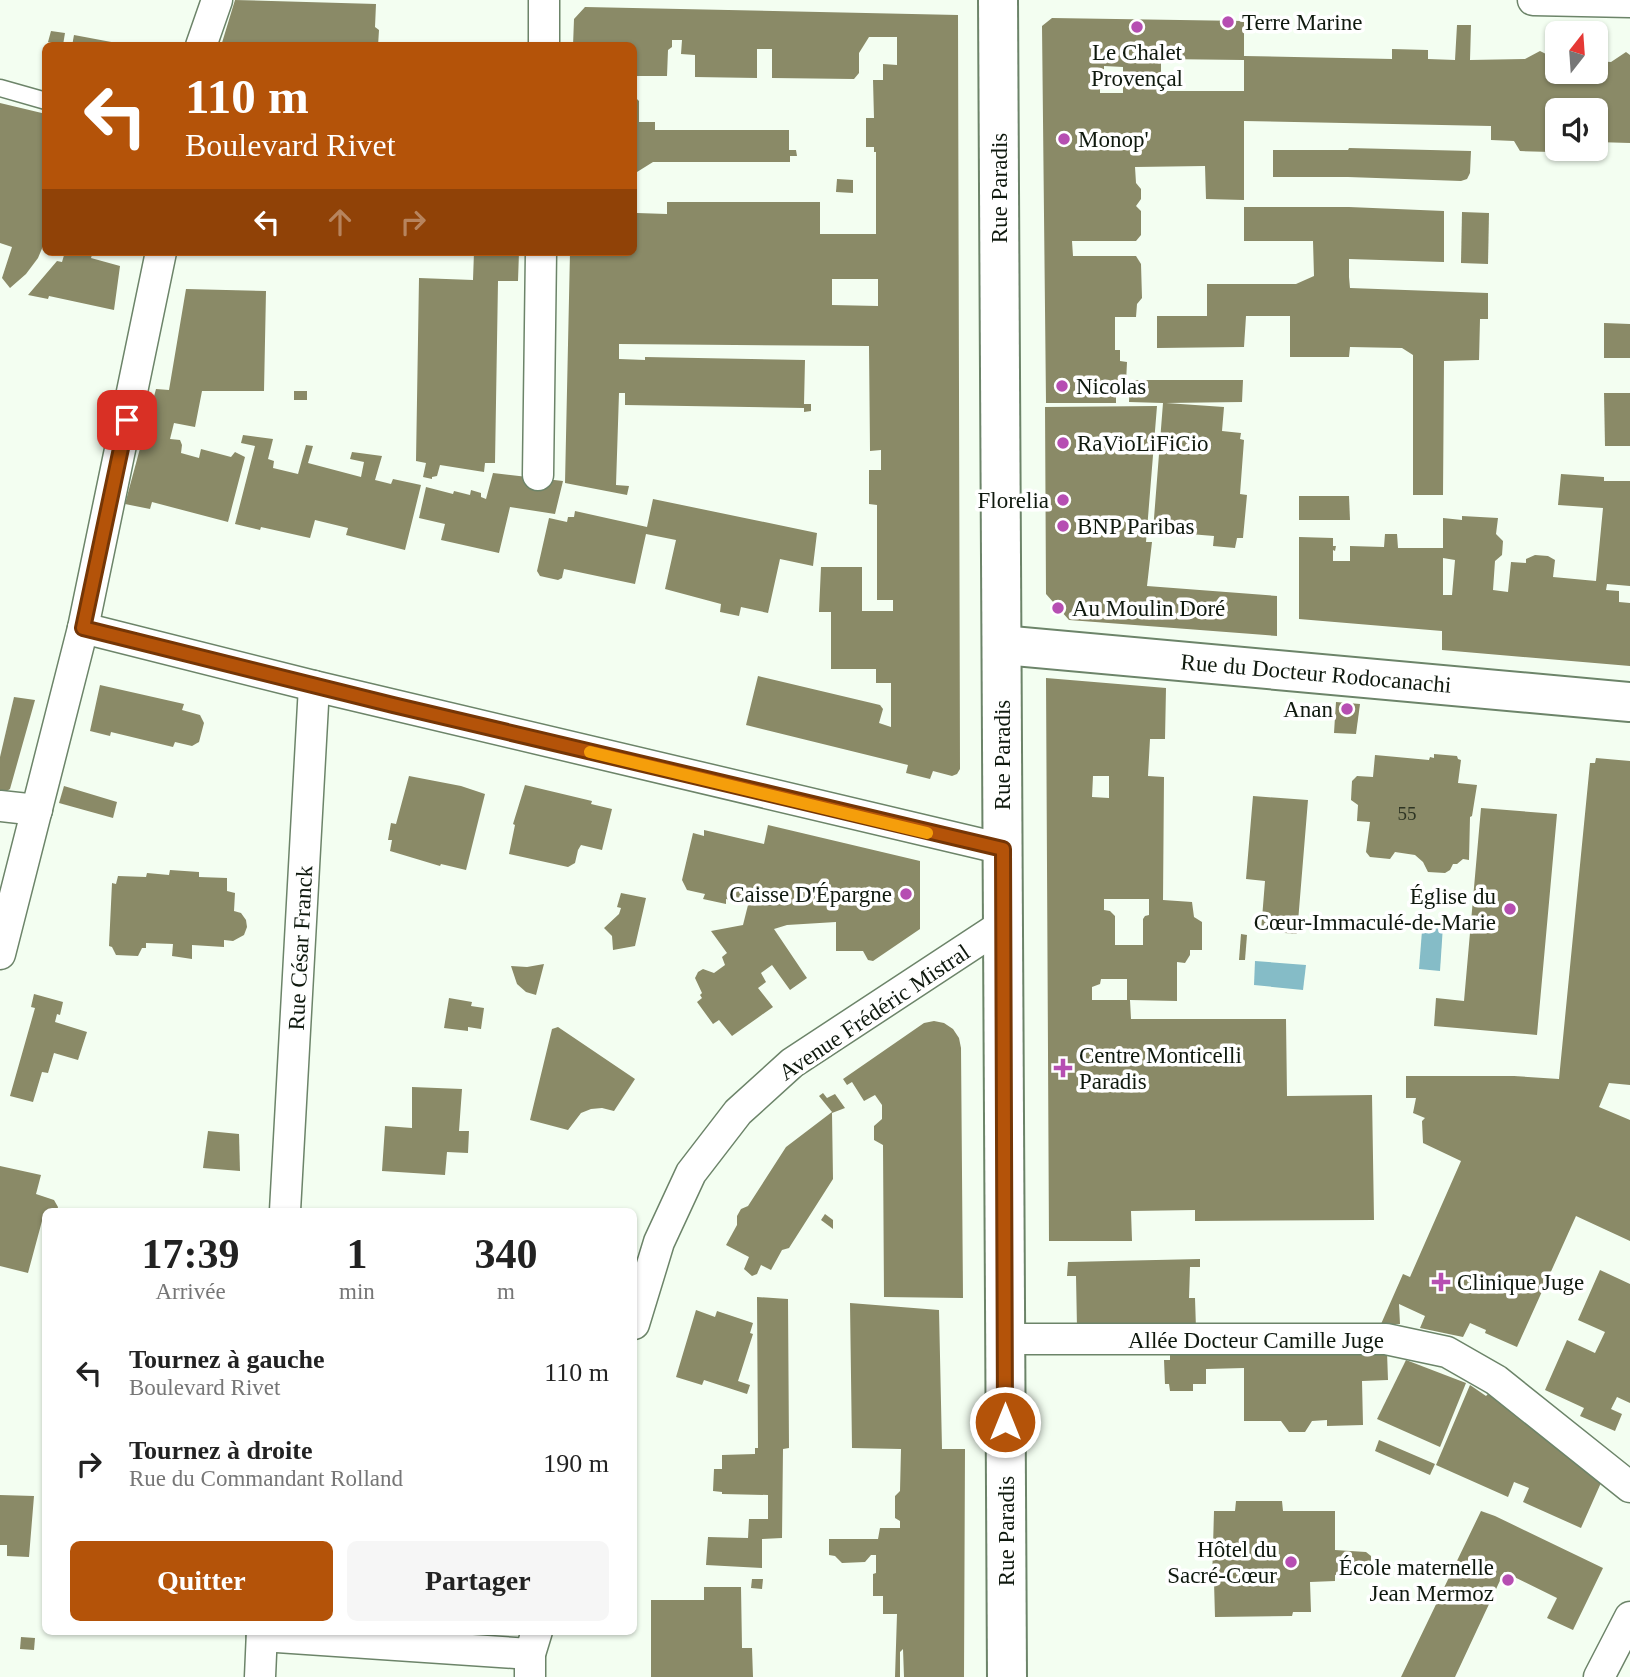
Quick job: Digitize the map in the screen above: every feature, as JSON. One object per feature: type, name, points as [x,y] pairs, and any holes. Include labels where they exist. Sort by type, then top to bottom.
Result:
[{"type":"street","points":[[202,42],[218,0]]},
{"type":"street","points":[[544,0],[544,42]]},
{"type":"street","name":"Rue Paradis","points":[[998,0],[1007,1677]]},
{"type":"street","points":[[1533,0],[1630,2]]},
{"type":"street","points":[[0,954],[83,628],[160,256]]},
{"type":"street","points":[[538,475],[541,256]]},
{"type":"street","points":[[83,628],[1003,849]]},
{"type":"street","name":"Rue du Docteur Rodocanachi","points":[[1002,645],[1630,702]]},
{"type":"street","name":"Rue César Franck","points":[[285,1208],[314,685]]},
{"type":"street","points":[[0,806],[37,810]]},
{"type":"street","name":"Avenue Frédéric Mistral","points":[[637,1314],[659,1242],[691,1173],[738,1112],[792,1063],[1003,925]]},
{"type":"street","name":"Allée Docteur Camille Juge","points":[[1005,1339],[1386,1339],[1447,1352],[1496,1380],[1630,1487]]},
{"type":"street","points":[[1599,1677],[1630,1617]]},
{"type":"street","points":[[260,1677],[262,1635]]},
{"type":"street","points":[[276,1635],[532,1654]]},
{"type":"lane","points":[[0,88],[42,100]]},
{"type":"water","points":[[1423,918],[1438,920],[1443,926],[1440,971],[1419,969]]},
{"type":"water","points":[[1255,961],[1306,965],[1303,990],[1254,985]]},
{"type":"building","points":[[235,0],[376,4],[375,27],[379,30],[378,42],[222,42]]},
{"type":"building","points":[[585,7],[958,15],[960,769],[957,774],[952,776],[933,771],[930,779],[906,773],[908,765],[746,725],[758,676],[880,705],[883,709],[879,723],[891,727],[891,683],[876,683],[876,669],[831,669],[831,612],[819,612],[821,567],[862,567],[862,611],[893,611],[893,600],[877,600],[877,505],[869,504],[869,470],[881,470],[881,450],[870,451],[869,346],[619,344],[619,359],[645,360],[645,357],[805,360],[804,404],[811,404],[811,411],[804,412],[804,408],[625,405],[625,393],[619,393],[616,485],[629,486],[627,495],[565,483],[570,256],[637,256],[637,213],[667,214],[667,202],[820,202],[820,234],[876,234],[876,152],[874,147],[866,147],[866,118],[874,118],[873,80],[883,80],[883,64],[897,65],[897,37],[869,37],[859,53],[859,73],[854,79],[772,78],[772,49],[757,49],[757,78],[695,77],[695,55],[681,54],[682,40],[672,40],[672,47],[668,50],[667,76],[637,76],[637,42],[573,42],[574,19]],"holes":[[[832,279],[878,279],[878,306],[832,305]]]},
{"type":"building","points":[[1052,18],[1244,21],[1244,56],[1392,59],[1392,49],[1428,50],[1428,59],[1455,60],[1457,25],[1471,25],[1470,60],[1525,59],[1540,51],[1545,54],[1545,84],[1608,84],[1608,62],[1626,52],[1630,55],[1630,143],[1608,142],[1608,98],[1545,98],[1545,152],[1520,151],[1514,141],[1491,140],[1491,126],[1244,121],[1244,200],[1206,199],[1205,166],[1135,167],[1136,183],[1141,189],[1141,199],[1136,206],[1141,211],[1141,235],[1136,241],[1072,241],[1073,256],[1136,256],[1141,264],[1142,298],[1137,304],[1136,317],[1115,317],[1115,350],[1120,350],[1120,361],[1127,362],[1126,383],[1116,383],[1116,403],[1046,403],[1042,26]],"holes":[[[1161,59],[1244,60],[1244,91],[1161,91]],[[1104,66],[1123,67],[1123,93],[1100,93],[1100,72],[1104,73]]]},
{"type":"building","points":[[51,31],[65,33],[64,42],[48,42]]},
{"type":"building","points":[[74,35],[111,42],[73,42]]},
{"type":"building","points":[[637,99],[639,122],[655,122],[655,130],[789,130],[789,150],[796,150],[797,156],[790,156],[790,162],[653,162],[637,172]]},
{"type":"building","points":[[0,103],[42,113],[42,248],[26,274],[10,288],[2,278],[12,247],[0,243]]},
{"type":"building","points":[[1349,148],[1471,151],[1470,173],[1467,179],[1461,181],[1273,177],[1273,150]]},
{"type":"building","points":[[837,179],[853,180],[853,193],[836,192]]},
{"type":"building","points":[[1244,207],[1444,211],[1444,262],[1349,259],[1350,288],[1488,293],[1488,319],[1480,319],[1479,360],[1444,361],[1443,495],[1413,495],[1413,355],[1402,348],[1350,347],[1349,357],[1290,357],[1290,316],[1246,316],[1244,347],[1157,348],[1157,316],[1207,316],[1207,284],[1296,284],[1314,276],[1313,241],[1244,241]]},
{"type":"building","points":[[1462,212],[1489,213],[1488,264],[1461,263]]},
{"type":"building","points":[[64,256],[92,256],[91,258],[120,266],[114,310],[49,296],[48,299],[28,295],[57,261],[62,262]]},
{"type":"building","points":[[474,256],[519,256],[518,281],[498,281],[495,463],[485,463],[484,472],[440,465],[437,476],[432,479],[423,477],[426,463],[416,461],[419,278],[473,280]]},
{"type":"building","points":[[186,289],[266,291],[264,391],[202,391],[195,427],[174,423],[170,439],[180,440],[181,453],[199,458],[201,449],[231,457],[235,452],[245,457],[228,522],[152,502],[150,509],[125,504],[156,389],[169,390]]},
{"type":"building","points":[[1604,323],[1630,324],[1630,358],[1604,358]]},
{"type":"building","points":[[1130,380],[1243,380],[1242,402],[1166,403],[1224,407],[1222,431],[1241,433],[1240,439],[1244,440],[1240,494],[1247,495],[1243,538],[1237,538],[1235,548],[1213,546],[1214,536],[1153,531],[1163,403],[1129,402]]},
{"type":"building","points":[[294,391],[307,391],[307,400],[294,400]]},
{"type":"building","points":[[1604,393],[1630,393],[1630,446],[1605,446]]},
{"type":"building","points":[[1157,406],[1146,542],[1152,542],[1147,586],[1277,596],[1277,636],[1069,620],[1046,594],[1045,407]]},
{"type":"building","points":[[243,435],[273,439],[268,459],[274,461],[273,468],[298,474],[306,445],[313,446],[308,463],[361,477],[364,462],[350,459],[352,452],[382,456],[375,480],[391,484],[393,479],[421,485],[405,550],[346,535],[348,528],[315,520],[310,538],[235,524],[255,446],[241,443]]},
{"type":"building","points":[[493,473],[563,481],[555,514],[510,507],[499,553],[441,540],[445,524],[419,518],[426,487],[453,494],[454,491],[470,495],[471,490],[481,493],[481,497],[486,499]]},
{"type":"building","points":[[1561,474],[1604,477],[1604,481],[1630,481],[1630,586],[1607,584],[1606,590],[1619,591],[1619,602],[1630,603],[1630,666],[1442,650],[1442,631],[1299,619],[1299,537],[1333,538],[1333,546],[1336,546],[1335,551],[1333,550],[1333,561],[1350,561],[1350,546],[1384,547],[1385,534],[1397,534],[1398,548],[1443,548],[1443,518],[1498,518],[1496,534],[1503,541],[1502,555],[1495,561],[1493,590],[1508,592],[1511,562],[1526,563],[1526,559],[1535,555],[1548,556],[1555,560],[1553,577],[1596,581],[1603,508],[1558,505]],"holes":[[[1443,558],[1455,560],[1452,595],[1443,595]]]},
{"type":"building","points":[[1299,496],[1349,496],[1350,520],[1299,520]]},
{"type":"building","points":[[653,499],[817,533],[813,566],[780,559],[768,613],[741,607],[739,616],[720,612],[721,604],[665,589],[676,540],[646,534],[635,584],[564,569],[562,578],[558,580],[540,576],[537,571],[549,518],[567,522],[568,517],[574,517],[575,511],[647,527]]},
{"type":"building","points":[[1046,678],[1166,688],[1165,739],[1150,739],[1148,776],[1164,777],[1163,900],[1192,902],[1194,917],[1202,922],[1202,950],[1190,950],[1185,963],[1177,962],[1177,1001],[1130,1000],[1131,1019],[1286,1019],[1287,1096],[1372,1095],[1374,1220],[1195,1221],[1195,1210],[1131,1211],[1132,1241],[1049,1241]],"holes":[[[1093,776],[1109,776],[1109,798],[1092,797]],[[1104,899],[1149,899],[1149,915],[1143,919],[1143,945],[1115,945],[1115,916],[1104,910]],[[1101,979],[1127,979],[1127,1000],[1092,1000],[1092,987],[1100,984]]]},
{"type":"building","points":[[100,685],[184,704],[182,710],[200,715],[204,723],[199,742],[192,746],[175,742],[173,747],[111,732],[110,736],[90,731]]},
{"type":"building","points":[[14,697],[35,700],[10,789],[0,795],[0,757]]},
{"type":"building","points":[[1336,702],[1360,704],[1356,734],[1334,733]]},
{"type":"building","points":[[1434,754],[1457,756],[1461,760],[1458,783],[1477,785],[1470,817],[1469,860],[1463,859],[1453,864],[1445,873],[1428,872],[1423,862],[1415,855],[1395,852],[1390,859],[1370,857],[1366,852],[1370,822],[1357,821],[1358,805],[1351,800],[1352,781],[1357,776],[1373,777],[1375,755],[1429,760],[1430,757],[1434,758]]},
{"type":"building","points":[[1596,758],[1630,761],[1630,1085],[1609,1083],[1599,1107],[1630,1120],[1630,1241],[1576,1216],[1517,1347],[1470,1323],[1463,1337],[1420,1328],[1425,1316],[1399,1304],[1400,1324],[1381,1324],[1403,1274],[1410,1277],[1461,1161],[1423,1143],[1422,1121],[1425,1118],[1413,1113],[1416,1098],[1406,1098],[1406,1076],[1514,1076],[1559,1079],[1590,763],[1595,763]]},
{"type":"building","points":[[409,776],[461,786],[485,794],[466,870],[441,864],[440,866],[390,851],[392,840],[388,840],[391,823],[396,824]]},
{"type":"building","points":[[525,785],[592,801],[591,804],[612,809],[602,850],[581,845],[575,863],[568,867],[509,854],[515,825],[513,824]]},
{"type":"building","points":[[64,786],[117,802],[113,818],[59,803]]},
{"type":"building","points":[[1253,796],[1308,800],[1297,934],[1261,931],[1265,881],[1246,879]]},
{"type":"building","name":"Église du Cœur-Immaculé-de-Marie","points":[[1481,808],[1557,814],[1537,1035],[1434,1026],[1436,998],[1464,1001]]},
{"type":"building","points":[[768,825],[920,861],[920,929],[873,961],[868,960],[863,951],[836,951],[836,922],[787,925],[774,929],[807,978],[790,990],[772,965],[761,973],[766,982],[758,988],[773,1007],[732,1036],[719,1020],[713,1024],[697,1002],[702,998],[702,993],[695,978],[703,969],[714,973],[725,965],[722,957],[727,953],[711,931],[743,925],[748,905],[726,899],[726,904],[703,899],[705,894],[687,890],[682,880],[693,833],[704,836],[704,830],[764,844]]},
{"type":"building","points":[[170,870],[199,872],[199,877],[227,878],[227,891],[235,893],[234,911],[241,913],[246,920],[244,935],[233,941],[224,940],[224,947],[192,945],[192,959],[172,956],[173,944],[146,943],[146,948],[142,948],[138,956],[116,955],[109,946],[112,883],[116,884],[118,876],[146,877],[147,873],[169,875]]},
{"type":"building","points":[[621,893],[646,898],[635,946],[613,950],[612,936],[604,928],[619,914],[621,908],[617,907]]},
{"type":"building","points":[[1241,934],[1247,935],[1245,960],[1239,960]]},
{"type":"building","points":[[544,964],[536,995],[526,992],[517,984],[511,966]]},
{"type":"building","points":[[34,994],[63,1002],[55,1022],[87,1032],[78,1060],[54,1053],[48,1073],[42,1072],[33,1102],[10,1096],[35,1008],[31,1007]]},
{"type":"building","points":[[449,998],[472,1002],[471,1006],[484,1008],[481,1029],[468,1027],[468,1031],[444,1028]]},
{"type":"building","points":[[934,1021],[953,1029],[961,1048],[963,1298],[884,1297],[883,1145],[874,1140],[874,1126],[882,1119],[882,1105],[875,1095],[864,1101],[852,1082],[847,1085],[843,1079],[924,1023]]},
{"type":"building","points":[[558,1027],[635,1079],[614,1111],[602,1108],[581,1113],[568,1130],[530,1120],[552,1029]]},
{"type":"building","points":[[412,1087],[462,1089],[459,1131],[469,1131],[468,1153],[447,1152],[445,1175],[382,1171],[385,1126],[412,1128]]},
{"type":"building","points":[[823,1093],[827,1098],[835,1094],[845,1108],[832,1113],[833,1179],[789,1248],[782,1250],[771,1270],[761,1265],[757,1274],[752,1276],[744,1269],[749,1257],[726,1245],[737,1225],[737,1216],[741,1209],[748,1206],[786,1147],[832,1112],[819,1096]]},
{"type":"building","points":[[208,1131],[239,1134],[240,1171],[203,1168]]},
{"type":"building","points":[[0,1166],[41,1175],[36,1194],[54,1200],[58,1207],[42,1208],[42,1221],[28,1273],[0,1266]]},
{"type":"building","points":[[825,1214],[833,1220],[833,1229],[821,1220]]},
{"type":"building","points":[[1200,1259],[1200,1267],[1190,1267],[1189,1298],[1195,1298],[1196,1329],[1077,1328],[1076,1276],[1067,1276],[1068,1262]]},
{"type":"building","points":[[1600,1270],[1630,1284],[1630,1403],[1617,1397],[1611,1409],[1622,1414],[1615,1431],[1580,1416],[1584,1408],[1545,1390],[1567,1340],[1595,1353],[1605,1332],[1578,1320]]},
{"type":"building","points":[[757,1297],[788,1299],[789,1448],[783,1449],[782,1538],[762,1539],[762,1568],[706,1565],[708,1537],[748,1538],[749,1519],[768,1519],[768,1495],[722,1494],[713,1491],[714,1469],[722,1469],[722,1455],[755,1454],[755,1448],[758,1448]]},
{"type":"building","points":[[850,1303],[939,1310],[942,1449],[965,1449],[964,1677],[904,1677],[903,1649],[900,1652],[900,1677],[895,1677],[897,1614],[883,1614],[883,1596],[873,1596],[876,1555],[871,1555],[865,1562],[842,1563],[835,1556],[829,1555],[829,1539],[878,1539],[880,1528],[900,1528],[900,1521],[895,1518],[895,1496],[900,1491],[901,1449],[852,1448]]},
{"type":"building","points":[[696,1310],[715,1317],[717,1311],[753,1323],[750,1333],[753,1334],[738,1381],[750,1385],[747,1394],[704,1380],[702,1385],[676,1377]]},
{"type":"building","points":[[1387,1352],[1388,1380],[1362,1381],[1363,1425],[1327,1426],[1327,1420],[1312,1421],[1305,1432],[1289,1432],[1281,1421],[1244,1421],[1244,1368],[1206,1369],[1206,1384],[1193,1384],[1193,1391],[1170,1391],[1169,1384],[1165,1384],[1164,1360],[1170,1360],[1170,1353]]},
{"type":"building","points":[[1406,1360],[1466,1383],[1440,1447],[1377,1419]]},
{"type":"building","points":[[1470,1385],[1486,1396],[1488,1394],[1604,1476],[1581,1528],[1523,1502],[1529,1488],[1514,1482],[1508,1497],[1436,1465]]},
{"type":"building","points":[[1379,1440],[1435,1464],[1430,1475],[1375,1451]]},
{"type":"building","points":[[0,1495],[34,1496],[29,1557],[7,1556],[7,1545],[0,1545]]},
{"type":"building","name":"Hôtel du Sacré-Cœur","points":[[1236,1501],[1282,1501],[1283,1511],[1335,1511],[1335,1550],[1366,1552],[1371,1556],[1371,1568],[1365,1573],[1358,1572],[1357,1576],[1335,1575],[1335,1581],[1310,1582],[1311,1612],[1293,1612],[1292,1616],[1215,1617],[1212,1582],[1214,1511],[1235,1511]]},
{"type":"building","points":[[1481,1511],[1603,1568],[1573,1630],[1547,1618],[1557,1598],[1504,1572],[1455,1677],[1401,1677]]},
{"type":"building","points":[[752,1579],[763,1579],[762,1589],[751,1588]]},
{"type":"building","points":[[704,1587],[741,1587],[742,1648],[752,1648],[753,1677],[651,1677],[651,1600],[704,1600]]},
{"type":"building","points":[[21,1637],[35,1638],[34,1650],[20,1649]]},
{"type":"slow traffic","points":[[590,752],[927,833]]},
{"type":"place","name":"Terre Marine","points":[[1228,22]]},
{"type":"place","name":"Le Chalet Provençal","points":[[1137,27]]},
{"type":"place","name":"Monop'","points":[[1064,139]]},
{"type":"place","name":"Nicolas","points":[[1062,386]]},
{"type":"place","name":"RaVioLiFiCio","points":[[1063,443]]},
{"type":"place","name":"Florelia","points":[[1063,500]]},
{"type":"place","name":"BNP Paribas","points":[[1063,526]]},
{"type":"place","name":"Au Moulin Doré","points":[[1058,608]]},
{"type":"place","name":"Anan","points":[[1347,709]]},
{"type":"place","name":"Caisse D'Épargne","points":[[906,894]]},
{"type":"place","name":"Église du Cœur-Immaculé-de-Marie","points":[[1510,909]]},
{"type":"place","name":"Centre Monticelli Paradis","points":[[1063,1068]]},
{"type":"place","name":"Clinique Juge","points":[[1441,1282]]},
{"type":"place","name":"Hôtel du Sacré-Cœur","points":[[1291,1562]]},
{"type":"place","name":"École maternelle Jean Mermoz","points":[[1508,1580]]},
{"type":"route","points":[[127,420],[83,628],[393,705],[1003,849],[1005,1422]]}]
